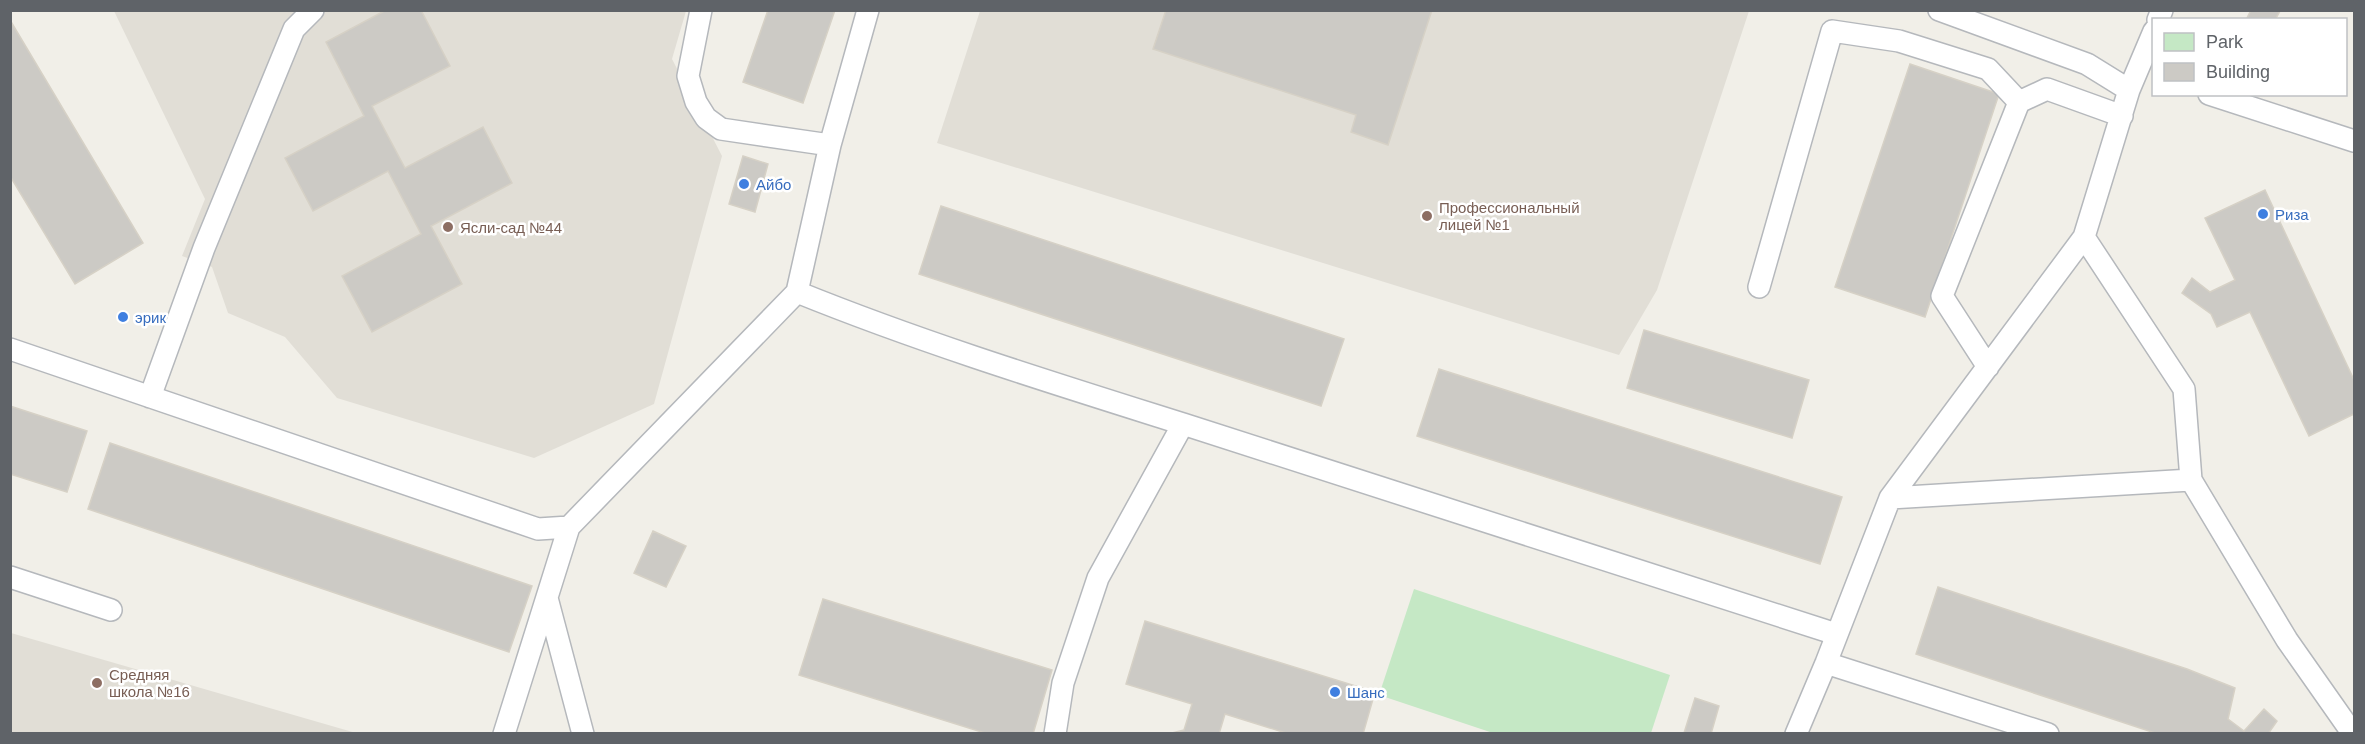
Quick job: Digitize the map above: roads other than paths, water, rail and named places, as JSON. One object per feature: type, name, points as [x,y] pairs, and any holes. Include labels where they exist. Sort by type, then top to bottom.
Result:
[{"type":"lane","points":[[150,397],[204,248],[294,29],[313,10]]},
{"type":"lane","points":[[701,10],[688,76],[696,102],[706,118],[721,129],[830,145]]},
{"type":"lane","points":[[504,734],[569,527],[797,292],[830,145],[868,10]]},
{"type":"lane","points":[[1939,10],[2087,64],[2140,79]]},
{"type":"lane","points":[[1759,286],[1832,31],[1899,41],[1988,69],[2019,102]]},
{"type":"lane","points":[[1796,734],[1890,498],[2084,237],[2122,116],[2140,79],[2152,38]]},
{"type":"lane","points":[[1988,367],[1942,296],[2019,102],[2047,89],[2122,116]]},
{"type":"lane","points":[[2215,96],[2355,141]]},
{"type":"lane","points":[[2084,237],[2184,389],[2191,480],[2287,640],[2353,734]]},
{"type":"lane","points":[[797,292],[993,364],[1836,634]]},
{"type":"lane","points":[[10,349],[538,529],[569,527]]},
{"type":"lane","points":[[1055,734],[1063,683],[1098,578],[1183,424]]},
{"type":"lane","points":[[1890,498],[2191,480]]},
{"type":"lane","points":[[10,577],[111,610]]},
{"type":"lane","points":[[547,598],[583,734]]},
{"type":"lane","points":[[1826,663],[2048,734]]},
{"type":"place","name":"Айбо","points":[[744,184]]},
{"type":"place","name":"Риза","points":[[2263,214]]},
{"type":"place","name":"Профессиональный лицей №1","points":[[1427,216]]},
{"type":"place","name":"Ясли-сад №44","points":[[448,227]]},
{"type":"place","name":"эрик","points":[[123,317]]},
{"type":"place","name":"Средняя школа №16","points":[[97,683]]},
{"type":"place","name":"Шанс","points":[[1335,692]]}]
